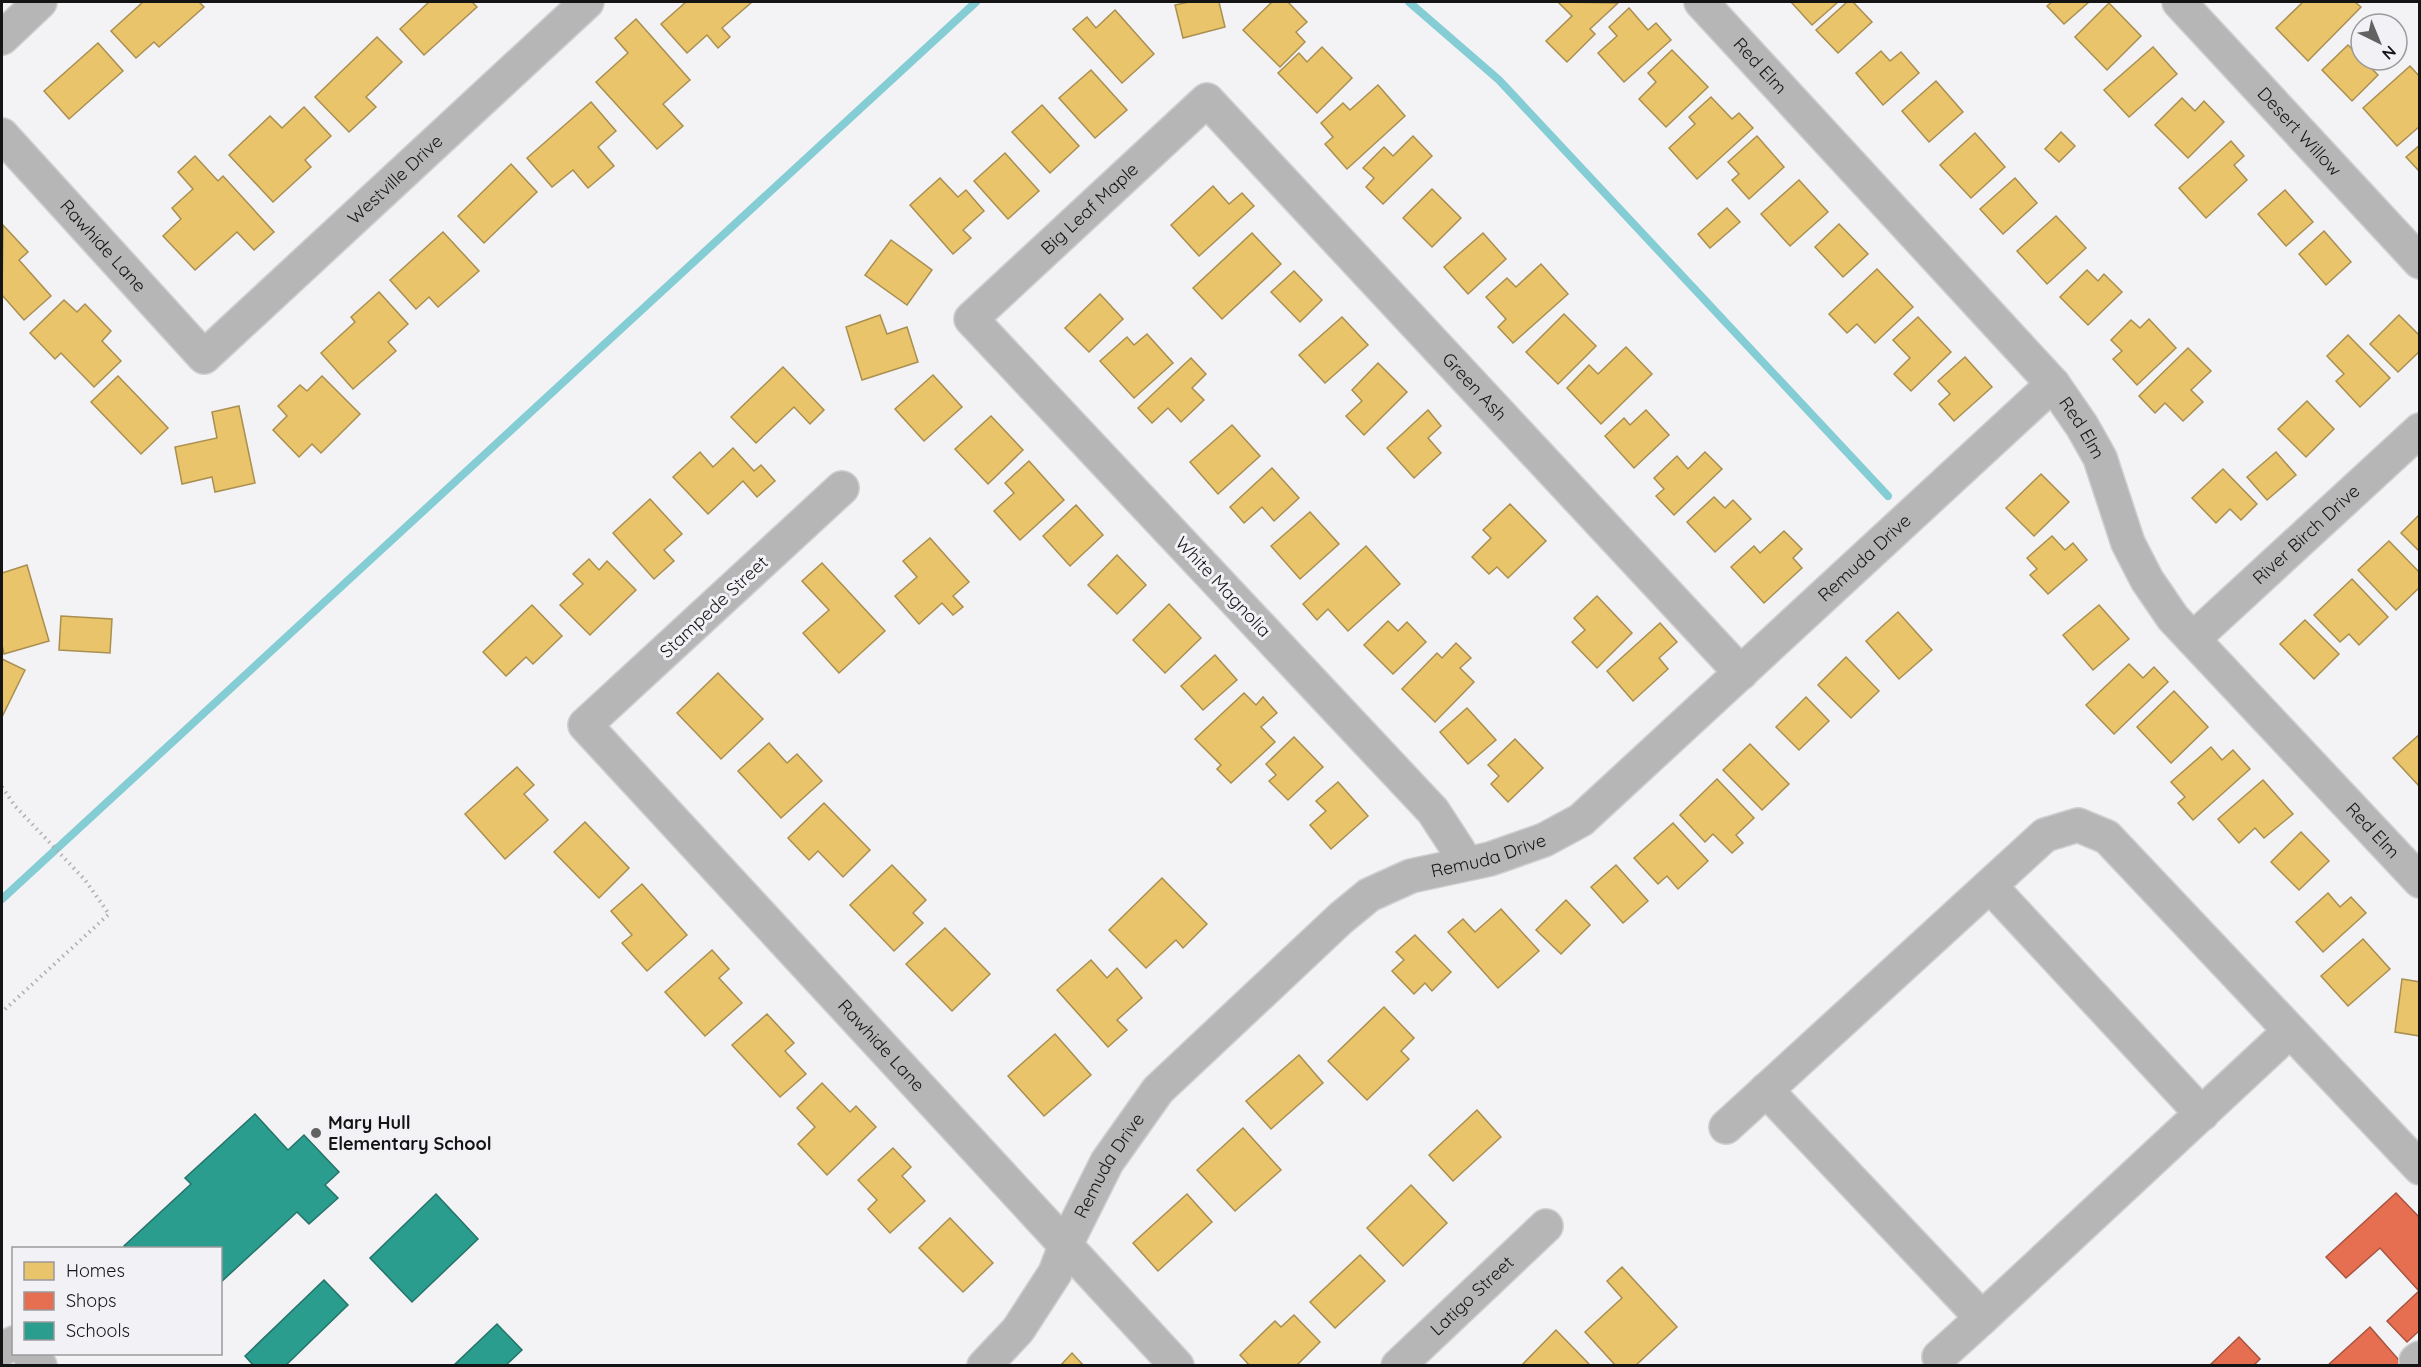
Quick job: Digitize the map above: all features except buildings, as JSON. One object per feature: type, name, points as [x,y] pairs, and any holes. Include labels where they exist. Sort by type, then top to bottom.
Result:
[{"type":"street","points":[[2,38],[40,2]]},
{"type":"street","name":"Westville Drive","points":[[204,357],[587,2]]},
{"type":"street","name":"Red Elm","points":[[1701,2],[2053,384],[2082,426],[2100,458],[2128,543],[2147,580],[2173,618],[2420,881]]},
{"type":"street","name":"Desert Willow","points":[[2179,2],[2420,262]]},
{"type":"street","name":"Big Leaf Maple","points":[[971,318],[1208,100]]},
{"type":"street","name":"Green Ash","points":[[1208,100],[1741,673]]},
{"type":"street","name":"Rawhide Lane","points":[[2,135],[204,357]]},
{"type":"street","name":"White Magnolia","points":[[971,318],[1433,811],[1459,851],[1462,863]]},
{"type":"street","name":"Remuda Drive","points":[[984,1365],[1018,1330],[1055,1273],[1066,1244],[1107,1162],[1158,1090],[1341,918],[1369,895],[1411,876],[1462,863],[1490,859],[1544,840],[1581,820],[2053,384]]},
{"type":"street","name":"River Birch Drive","points":[[2193,639],[2420,430]]},
{"type":"street","name":"Stampede Street","points":[[585,725],[842,488]]},
{"type":"street","name":"Rawhide Lane","points":[[585,725],[1177,1365]]},
{"type":"street","points":[[1726,1127],[2045,834],[2078,825],[2107,837],[2420,1168]]},
{"type":"street","points":[[1989,886],[2202,1114]]},
{"type":"street","points":[[1939,1357],[2290,1031]]},
{"type":"street","points":[[1766,1090],[1982,1318]]},
{"type":"street","name":"Latigo Street","points":[[1398,1365],[1546,1227]]},
{"type":"path","points":[[2,787],[15,806],[85,880],[109,914],[2,1012]]},
{"type":"waterway","points":[[2,899],[976,2]]},
{"type":"waterway","points":[[1409,2],[1499,80],[1888,496]]},
{"type":"place","name":"Mary Hull Elementary School","points":[[316,1133]]}]
